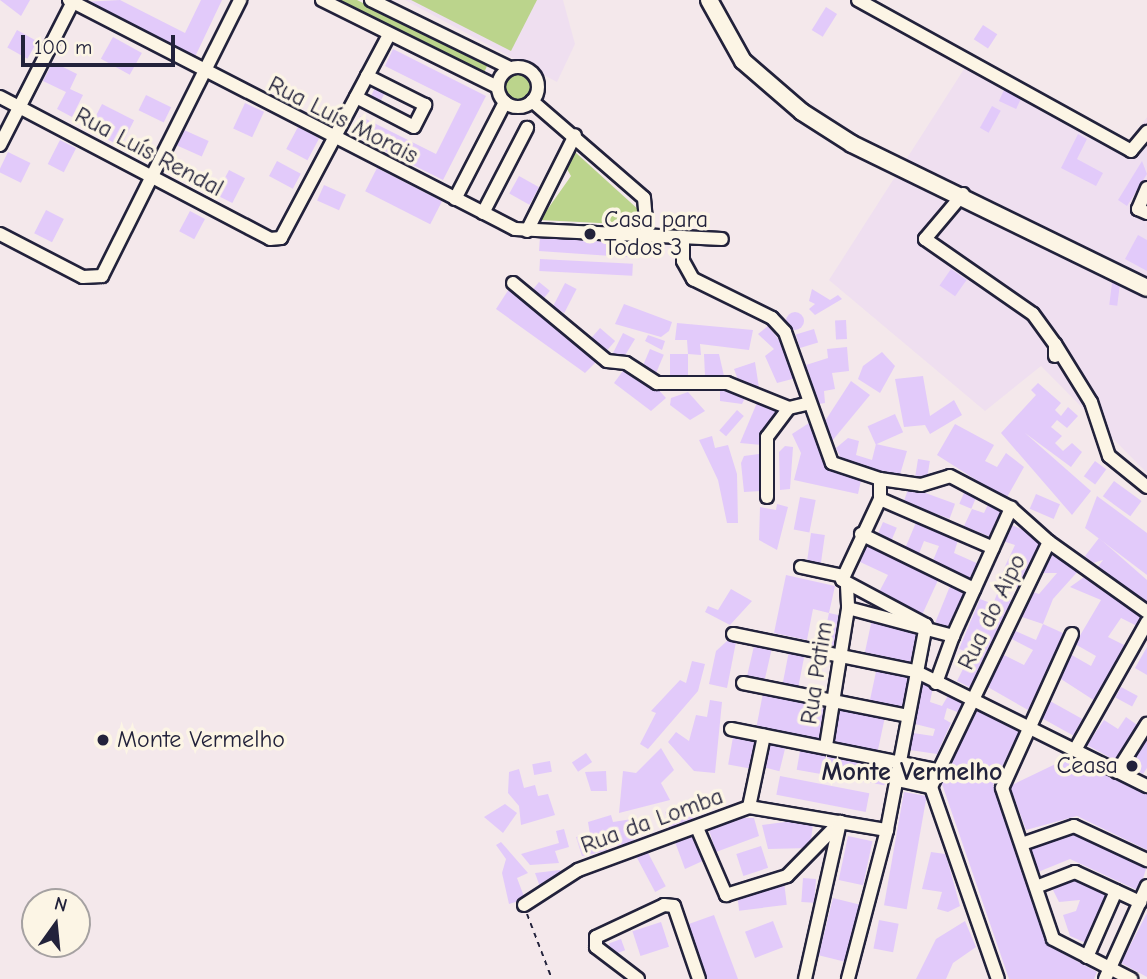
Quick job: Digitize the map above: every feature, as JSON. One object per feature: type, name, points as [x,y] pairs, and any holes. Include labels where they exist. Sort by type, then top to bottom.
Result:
[{"type":"main road","points":[[709,0],[733,47],[775,93],[852,144],[963,194],[1147,288]]},
{"type":"street","points":[[0,234],[83,277],[102,276],[201,72],[240,0]]},
{"type":"street","points":[[322,0],[497,87],[505,102],[522,107],[532,101],[538,86],[534,74],[510,68],[371,0]]},
{"type":"street","points":[[858,0],[1131,151],[1147,132]]},
{"type":"street","points":[[0,145],[72,1]]},
{"type":"street","name":"Rua Luís Morais","points":[[72,1],[201,72],[483,213],[527,230],[722,239]]},
{"type":"street","points":[[335,139],[389,35]]},
{"type":"street","points":[[497,87],[510,68]]},
{"type":"street","points":[[356,97],[414,127],[425,105],[367,76]]},
{"type":"street","name":"Rua Luís Rendal","points":[[0,97],[270,239],[281,238],[335,139]]},
{"type":"street","points":[[532,101],[575,135],[647,202],[646,235]]},
{"type":"street","points":[[455,199],[505,102]]},
{"type":"street","points":[[483,213],[527,128]]},
{"type":"street","points":[[527,230],[575,135]]},
{"type":"street","points":[[1147,188],[1138,209],[1147,214]]},
{"type":"street","points":[[963,194],[925,239],[1033,314],[1091,402],[1109,456],[1147,487]]},
{"type":"street","points":[[683,237],[683,261],[693,279],[777,322],[794,347],[807,404],[832,463],[880,479],[921,485],[950,476],[1011,508],[1049,542],[1147,612]]},
{"type":"street","points":[[513,283],[607,361],[626,363],[657,383],[727,383],[789,408],[807,404]]},
{"type":"street","points":[[767,497],[767,438],[789,408]]},
{"type":"street","points":[[843,580],[861,534],[880,499],[880,479]]},
{"type":"street","points":[[880,499],[993,548]]},
{"type":"street","points":[[936,683],[953,636],[1011,508]]},
{"type":"street","points":[[861,534],[974,589]]},
{"type":"street","name":"Rua do Aipo","points":[[931,787],[1049,542]]},
{"type":"street","points":[[801,567],[843,580],[926,625],[953,636]]},
{"type":"street","name":"Rua Patim","points":[[826,746],[843,656],[848,608],[843,580]]},
{"type":"street","points":[[848,608],[926,625]]},
{"type":"street","points":[[1075,750],[1147,622]]},
{"type":"street","points":[[848,979],[887,830],[915,671],[926,625]]},
{"type":"street","points":[[733,634],[915,671],[1147,786]]},
{"type":"street","points":[[1072,634],[1002,788],[1053,939],[1087,957],[1107,974],[1131,979]]},
{"type":"street","points":[[743,683],[908,716]]},
{"type":"street","points":[[1117,772],[1147,724]]},
{"type":"street","points":[[731,729],[937,770]]},
{"type":"street","points":[[748,807],[764,736]]},
{"type":"street","points":[[897,780],[931,787],[998,979]]},
{"type":"street","name":"Rua da Lomba","points":[[524,905],[578,870],[698,830],[748,807],[887,830]]},
{"type":"street","points":[[698,830],[726,895],[787,876],[840,822]]},
{"type":"street","points":[[805,979],[840,822]]},
{"type":"street","points":[[1022,844],[1074,826],[1147,860]]},
{"type":"street","points":[[1036,887],[1075,872],[1140,902]]},
{"type":"street","points":[[1107,974],[1147,886]]},
{"type":"street","points":[[1087,957],[1115,891]]},
{"type":"street","points":[[638,979],[596,947],[596,937],[664,905],[674,906],[699,979]]},
{"type":"path","points":[[524,905],[552,979]]},
{"type":"shaded area","points":[[405,0],[563,0],[575,44],[557,82]]},
{"type":"shaded area","points":[[973,55],[1128,144],[1147,117],[1147,473],[1041,366],[985,411],[829,280]]},
{"type":"green space","points":[[334,0],[357,0],[487,66],[483,75]]},
{"type":"green space","points":[[411,0],[537,0],[511,51]]},
{"type":"green space","points":[[518,74],[527,78],[531,87],[527,96],[518,100],[509,96],[505,87],[509,78]]},
{"type":"green space","points":[[575,152],[640,211],[639,225],[540,220],[571,176],[567,169]]},
{"type":"building","points":[[0,0],[30,0],[21,16]]},
{"type":"building","points":[[120,0],[185,33],[201,0],[222,0],[194,59],[83,2]]},
{"type":"building","points":[[826,7],[837,14],[823,37],[812,30]]},
{"type":"building","points":[[983,25],[997,34],[988,49],[974,39]]},
{"type":"building","points":[[17,30],[37,41],[27,59],[7,47]]},
{"type":"building","points":[[113,37],[142,53],[130,75],[101,59]]},
{"type":"building","points":[[393,49],[486,96],[443,180],[351,134],[360,116],[436,154],[461,104],[385,66]]},
{"type":"building","points":[[53,62],[77,74],[70,89],[83,95],[72,117],[57,109],[66,92],[43,81]]},
{"type":"building","points":[[376,86],[386,91],[379,104],[369,99]]},
{"type":"building","points":[[1004,90],[1021,98],[1016,109],[999,101]]},
{"type":"building","points":[[146,95],[171,107],[164,123],[139,110]]},
{"type":"building","points":[[245,103],[264,112],[252,137],[233,128]]},
{"type":"building","points":[[102,104],[134,120],[121,146],[89,130]]},
{"type":"building","points":[[992,106],[1001,111],[989,133],[980,128]]},
{"type":"building","points":[[298,127],[319,138],[307,160],[286,149]]},
{"type":"building","points":[[184,130],[209,141],[202,157],[177,146]]},
{"type":"building","points":[[1078,134],[1087,139],[1077,159],[1103,173],[1096,186],[1061,168]]},
{"type":"building","points":[[60,140],[76,148],[64,172],[48,164]]},
{"type":"building","points":[[8,152],[30,163],[21,183],[0,173]]},
{"type":"building","points":[[277,161],[301,174],[293,189],[269,176]]},
{"type":"building","points":[[1142,161],[1147,174],[1127,206],[1118,200]]},
{"type":"building","points":[[377,168],[442,201],[430,224],[365,191]]},
{"type":"building","points":[[229,170],[245,178],[232,203],[216,195]]},
{"type":"building","points":[[519,176],[539,187],[529,205],[509,193]]},
{"type":"building","points":[[324,185],[346,195],[339,210],[317,201]]},
{"type":"building","points":[[46,210],[64,219],[52,242],[34,233]]},
{"type":"building","points":[[190,211],[205,219],[194,239],[179,231]]},
{"type":"building","points":[[1138,235],[1147,240],[1147,271],[1125,259]]},
{"type":"building","points":[[540,237],[635,244],[634,258],[539,251]]},
{"type":"building","points":[[540,259],[633,264],[632,276],[539,271]]},
{"type":"building","points":[[951,269],[967,280],[955,296],[940,285]]},
{"type":"building","points":[[539,282],[550,291],[542,300],[531,291]]},
{"type":"building","points":[[565,283],[577,289],[564,313],[553,307]]},
{"type":"building","points":[[1112,283],[1120,284],[1117,306],[1109,305]]},
{"type":"building","points":[[509,289],[599,359],[585,373],[496,309]]},
{"type":"building","points":[[812,289],[830,300],[838,295],[842,299],[815,315],[809,309],[815,304],[809,301]]},
{"type":"building","points":[[624,304],[672,322],[669,331],[661,337],[615,324]]},
{"type":"building","points":[[795,312],[801,315],[804,321],[801,327],[795,330],[789,327],[786,321],[789,315]]},
{"type":"building","points":[[846,320],[847,339],[836,340],[835,321]]},
{"type":"building","points":[[677,323],[753,330],[749,350],[700,344],[701,355],[688,354],[687,340],[675,340]]},
{"type":"building","points":[[768,326],[787,350],[796,378],[777,383],[765,356],[774,349],[758,334]]},
{"type":"building","points":[[600,328],[615,341],[604,354],[589,341]]},
{"type":"building","points":[[814,329],[818,342],[800,348],[796,335]]},
{"type":"building","points":[[623,333],[635,339],[624,357],[613,353]]},
{"type":"building","points":[[648,335],[665,341],[662,350],[645,341]]},
{"type":"building","points":[[847,347],[849,371],[832,373],[835,389],[824,391],[825,403],[819,404],[806,365],[828,358],[827,349]]},
{"type":"building","points":[[650,349],[664,355],[655,375],[641,369]]},
{"type":"building","points":[[882,352],[895,366],[880,393],[858,379],[863,366]]},
{"type":"building","points":[[670,354],[688,354],[688,376],[670,376]]},
{"type":"building","points":[[704,354],[719,354],[724,376],[705,376]]},
{"type":"building","points":[[755,362],[759,388],[742,391],[734,369]]},
{"type":"building","points":[[625,368],[656,387],[666,398],[651,411],[614,383]]},
{"type":"building","points":[[923,376],[930,416],[954,400],[962,415],[930,434],[925,425],[904,427],[895,379]]},
{"type":"building","points":[[851,381],[870,395],[832,441],[825,421]]},
{"type":"building","points":[[1038,383],[1061,403],[1055,410],[1061,416],[1068,407],[1078,416],[1067,428],[1057,420],[1051,427],[1062,436],[1055,443],[1063,451],[1072,443],[1082,452],[1071,467],[1025,433],[1091,491],[1072,515],[1001,433],[1036,395],[1031,390]]},
{"type":"building","points":[[720,386],[745,398],[742,404],[720,401]]},
{"type":"building","points":[[688,392],[705,411],[690,420],[670,405],[671,398]]},
{"type":"building","points":[[759,398],[777,407],[762,445],[740,443]]},
{"type":"building","points":[[737,410],[744,416],[726,436],[719,430]]},
{"type":"building","points":[[895,414],[903,432],[876,444],[868,426]]},
{"type":"building","points":[[809,423],[825,449],[823,464],[862,476],[858,494],[794,480],[801,453],[792,434]]},
{"type":"building","points":[[955,424],[994,445],[985,461],[997,467],[1006,453],[1024,467],[1006,499],[937,455]]},
{"type":"building","points":[[712,436],[715,448],[728,445],[737,474],[738,523],[727,523],[718,480],[699,440]]},
{"type":"building","points":[[848,438],[859,441],[856,455],[872,460],[876,444],[907,451],[899,478],[844,465],[836,448]]},
{"type":"building","points":[[785,446],[793,447],[790,489],[780,490],[779,452]]},
{"type":"building","points":[[759,454],[761,491],[744,492],[741,463],[744,456]]},
{"type":"building","points":[[918,459],[930,461],[927,478],[915,476]]},
{"type":"building","points":[[1095,461],[1106,469],[1095,485],[1084,476]]},
{"type":"building","points":[[1114,481],[1142,501],[1130,516],[1103,496]]},
{"type":"building","points":[[909,487],[955,504],[950,519],[904,502]]},
{"type":"building","points":[[966,488],[978,493],[971,509],[959,504]]},
{"type":"building","points":[[1036,494],[1060,504],[1054,519],[1030,509]]},
{"type":"building","points":[[1097,496],[1147,533],[1147,575],[1085,528]]},
{"type":"building","points":[[800,497],[816,500],[809,532],[794,529]]},
{"type":"building","points":[[990,500],[1005,507],[993,538],[964,526],[972,509],[984,513]]},
{"type":"building","points":[[777,504],[788,507],[777,550],[759,540],[760,507],[776,510]]},
{"type":"building","points":[[917,520],[959,537],[954,553],[981,565],[975,580],[932,563],[939,546],[924,541],[918,556],[904,551]]},
{"type":"building","points":[[883,522],[897,528],[890,544],[876,539]]},
{"type":"building","points":[[1008,524],[1044,537],[1021,589],[999,579],[1015,545],[1000,540]]},
{"type":"building","points":[[811,533],[825,535],[820,568],[806,566]]},
{"type":"building","points":[[1099,538],[1147,580],[1147,606],[1094,572],[1103,560],[1093,563],[1085,556]]},
{"type":"building","points":[[868,542],[939,578],[922,615],[878,594],[888,575],[858,561]]},
{"type":"building","points":[[1053,549],[1079,570],[1053,599],[1043,624],[1019,616],[1030,591],[1039,594],[1057,573],[1038,573]]},
{"type":"building","points":[[786,575],[835,586],[829,613],[813,609],[807,640],[774,633]]},
{"type":"building","points":[[1087,575],[1145,614],[1139,627],[1121,618],[1108,637],[1128,647],[1095,701],[1061,679],[1070,654],[1091,666],[1096,656],[1075,644],[1101,600],[1070,587]]},
{"type":"building","points":[[950,586],[967,593],[952,629],[935,622]]},
{"type":"building","points":[[731,589],[752,601],[730,625],[705,612],[708,606],[718,610]]},
{"type":"building","points":[[997,594],[1014,601],[975,690],[957,681],[971,653],[959,649],[980,599],[993,604]]},
{"type":"building","points":[[829,613],[843,616],[836,647],[822,644]]},
{"type":"building","points":[[872,619],[918,629],[911,662],[865,652]]},
{"type":"building","points":[[1043,624],[1065,634],[1028,710],[986,686],[1002,654],[1024,665],[1033,650],[1010,638],[1013,630],[1036,640]]},
{"type":"building","points":[[727,641],[736,642],[727,688],[709,684],[716,651]]},
{"type":"building","points":[[754,646],[772,650],[764,684],[746,680]]},
{"type":"building","points":[[1147,647],[1147,675],[1135,668]]},
{"type":"building","points":[[789,651],[805,654],[798,687],[783,684]]},
{"type":"building","points":[[692,661],[705,664],[698,691],[648,749],[640,744],[656,713],[651,711],[680,680],[686,683]]},
{"type":"building","points":[[877,667],[911,674],[904,708],[870,700]]},
{"type":"building","points":[[920,680],[933,687],[930,702],[942,706],[949,694],[966,703],[960,713],[947,708],[944,719],[951,723],[937,754],[910,750],[913,733],[933,736],[935,729],[911,723]]},
{"type":"building","points":[[1121,687],[1138,696],[1132,707],[1115,698]]},
{"type":"building","points":[[763,693],[827,705],[820,739],[757,726]]},
{"type":"building","points":[[710,700],[722,702],[715,773],[694,771],[668,742],[676,732],[689,741],[696,715],[707,717]]},
{"type":"building","points":[[1050,701],[1082,719],[1073,736],[1041,718]]},
{"type":"building","points":[[838,707],[885,717],[878,751],[831,741]]},
{"type":"building","points":[[977,711],[1019,732],[993,785],[1047,945],[1097,972],[1094,979],[1009,979],[941,781]]},
{"type":"building","points":[[1126,717],[1140,727],[1118,762],[1087,745],[1104,720],[1118,729]]},
{"type":"building","points":[[1147,735],[1147,768],[1143,774],[1128,765]]},
{"type":"building","points":[[733,737],[755,741],[750,768],[728,765]]},
{"type":"building","points":[[770,743],[786,747],[779,771],[764,767]]},
{"type":"building","points":[[661,748],[674,770],[661,783],[670,800],[619,813],[623,771],[636,773]]},
{"type":"building","points":[[800,751],[888,766],[884,785],[797,770]]},
{"type":"building","points":[[586,753],[592,762],[578,772],[572,763]]},
{"type":"building","points":[[1070,757],[1147,794],[1147,850],[1077,816],[1026,830],[1010,786]]},
{"type":"building","points":[[550,761],[552,772],[534,775],[532,764]]},
{"type":"building","points":[[519,769],[524,788],[535,785],[538,796],[548,794],[555,815],[521,825],[519,806],[508,793],[509,772]]},
{"type":"building","points":[[606,771],[607,791],[591,791],[585,772]]},
{"type":"building","points":[[780,776],[869,793],[866,812],[776,795]]},
{"type":"building","points":[[904,792],[927,796],[907,909],[884,905]]},
{"type":"building","points":[[505,804],[517,813],[503,833],[484,817]]},
{"type":"building","points":[[686,804],[697,826],[671,836],[665,812]]},
{"type":"building","points":[[611,815],[613,822],[632,819],[635,844],[618,849],[616,832],[604,835],[607,851],[582,856],[576,837],[590,834],[588,822]]},
{"type":"building","points":[[738,818],[754,818],[759,836],[716,852],[709,830]]},
{"type":"building","points":[[793,821],[813,824],[810,848],[768,849],[762,825]]},
{"type":"building","points":[[564,829],[569,847],[555,851],[559,863],[530,865],[521,854],[559,843],[556,831]]},
{"type":"building","points":[[1076,833],[1147,866],[1139,891],[1070,859],[1038,872],[1029,847]]},
{"type":"building","points":[[694,836],[707,859],[685,869],[675,842]]},
{"type":"building","points":[[848,836],[872,841],[863,885],[839,880]]},
{"type":"building","points":[[501,842],[528,873],[517,878],[525,899],[509,904],[502,873],[506,859],[496,845]]},
{"type":"building","points":[[761,846],[768,868],[743,876],[736,854]]},
{"type":"building","points":[[647,851],[666,886],[655,892],[636,857]]},
{"type":"building","points":[[931,852],[945,854],[948,862],[960,906],[948,912],[937,909],[942,892],[922,889]]},
{"type":"building","points":[[560,870],[562,875],[540,887],[535,873]]},
{"type":"building","points":[[1077,877],[1107,892],[1086,943],[1070,936],[1063,915],[1076,911],[1080,900],[1059,902],[1053,890]]},
{"type":"building","points":[[803,878],[816,879],[814,903],[801,902]]},
{"type":"building","points":[[784,882],[787,905],[739,911],[736,888]]},
{"type":"building","points":[[833,898],[861,905],[847,962],[819,955]]},
{"type":"building","points":[[1147,913],[1147,977],[1121,963]]},
{"type":"building","points":[[714,915],[738,979],[706,979],[686,925]]},
{"type":"building","points":[[879,920],[899,924],[893,952],[873,948]]},
{"type":"building","points":[[773,921],[783,947],[755,958],[745,932]]},
{"type":"building","points":[[965,921],[976,947],[953,963],[946,979],[916,979],[936,939]]},
{"type":"building","points":[[661,922],[669,947],[641,956],[632,931]]},
{"type":"building","points":[[621,939],[625,950],[613,955],[609,943]]},
{"type":"place","name":"Casa para Todos 3","points":[[590,234]]},
{"type":"place","name":"Monte Vermelho","points":[[103,740]]},
{"type":"place","name":"Ceasa","points":[[1132,766]]},
{"type":"district","name":"Monte Vermelho","points":[[912,773]]}]
